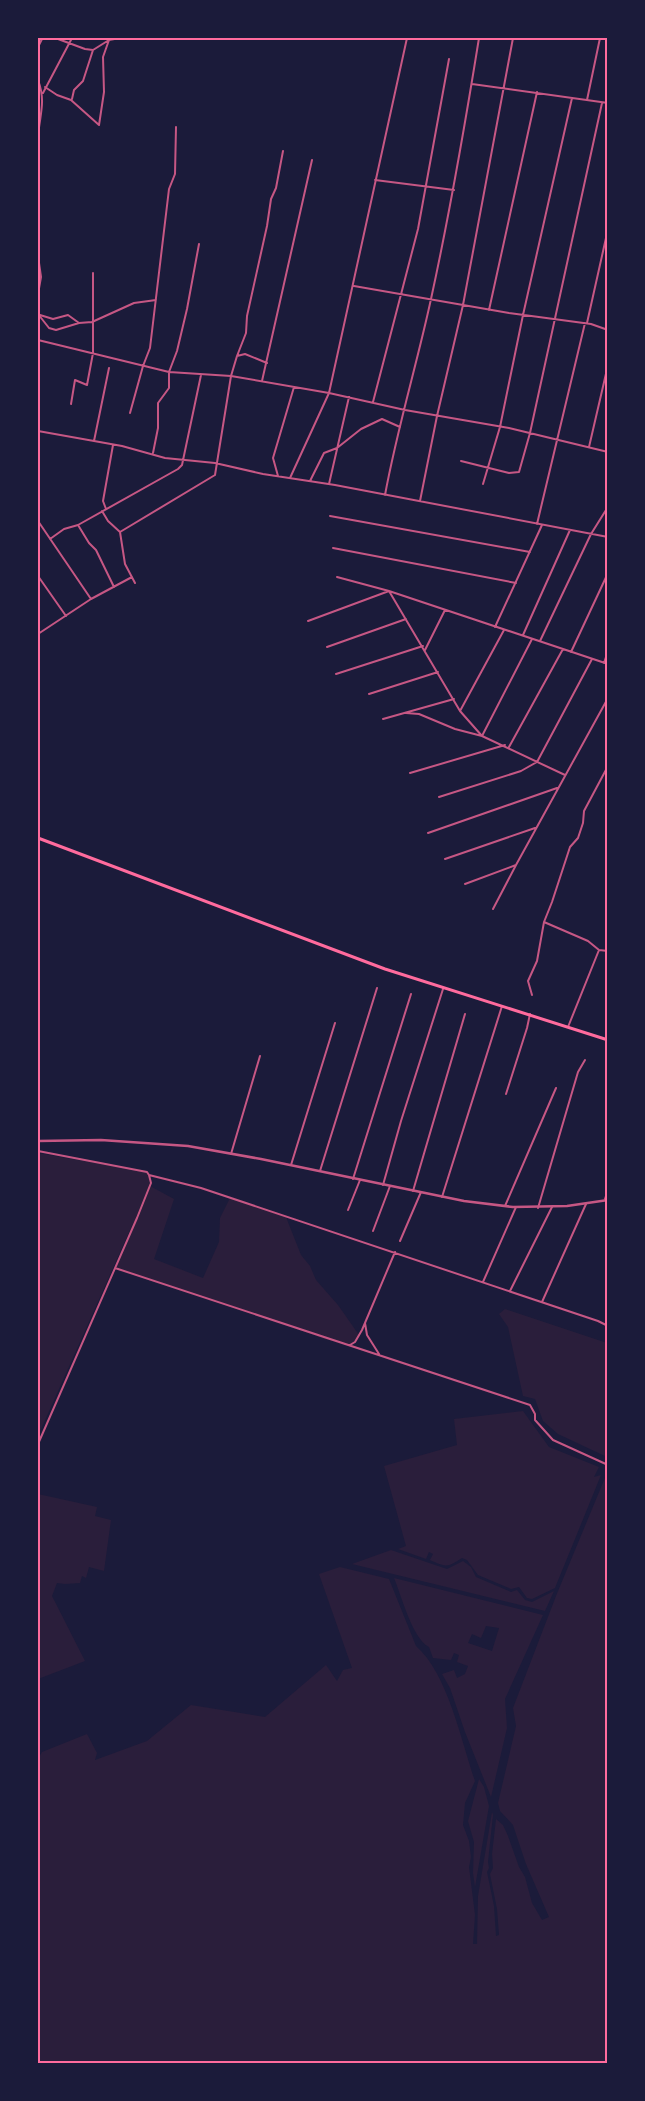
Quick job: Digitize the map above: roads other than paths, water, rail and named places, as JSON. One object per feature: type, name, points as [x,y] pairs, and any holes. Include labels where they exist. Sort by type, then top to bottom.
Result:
[{"type":"highway","points":[[38,838],[386,968],[608,1040]]},
{"type":"street","points":[[38,47],[43,38]]},
{"type":"street","points":[[38,41],[43,38],[58,39],[93,50]]},
{"type":"street","points":[[38,136],[45,87],[72,38]]},
{"type":"street","points":[[71,100],[74,90],[83,81],[93,50],[109,39],[120,38]]},
{"type":"street","points":[[290,478],[329,394],[407,38]]},
{"type":"street","points":[[385,495],[392,456],[431,300],[454,190],[479,38]]},
{"type":"street","points":[[419,501],[436,416],[463,305],[513,38]]},
{"type":"street","points":[[588,100],[600,38]]},
{"type":"street","points":[[45,87],[57,95],[71,100],[99,125],[104,92],[103,57],[109,39]]},
{"type":"street","points":[[373,402],[418,229],[449,59]]},
{"type":"street","points":[[38,80],[43,93]]},
{"type":"street","points":[[472,84],[537,92],[608,104]]},
{"type":"street","points":[[489,310],[537,92]]},
{"type":"street","points":[[484,484],[500,427],[572,98]]},
{"type":"street","points":[[462,461],[509,473],[519,472],[530,433],[602,103]]},
{"type":"street","points":[[130,413],[150,348],[168,189],[175,174],[176,127]]},
{"type":"street","points":[[120,532],[215,475],[215,463],[231,376],[246,333],[247,316],[283,150]]},
{"type":"street","points":[[262,382],[312,160]]},
{"type":"street","points":[[375,180],[454,190]]},
{"type":"street","points":[[537,524],[608,228]]},
{"type":"street","points":[[153,453],[158,428],[158,403],[169,388],[169,372],[187,309],[199,244]]},
{"type":"street","points":[[38,256],[41,277],[38,294]]},
{"type":"street","points":[[71,404],[75,380],[87,385],[93,353],[93,273]]},
{"type":"street","points":[[353,286],[489,310],[586,323],[608,330]]},
{"type":"street","points":[[39,314],[52,330],[79,323],[92,322],[134,303],[156,300]]},
{"type":"street","points":[[39,314],[53,318],[68,315],[79,323]]},
{"type":"street","points":[[38,340],[169,372],[231,376],[349,397],[405,410],[530,433],[608,452]]},
{"type":"street","points":[[237,356],[245,354],[266,363]]},
{"type":"street","points":[[589,447],[608,365]]},
{"type":"street","points":[[94,441],[109,368]]},
{"type":"street","points":[[50,539],[64,529],[78,525],[178,469],[184,459],[201,375]]},
{"type":"street","points":[[278,476],[273,458],[294,387]]},
{"type":"street","points":[[328,484],[349,397]]},
{"type":"street","points":[[310,481],[324,453],[337,448],[361,429],[382,419],[400,427]]},
{"type":"street","points":[[38,431],[153,453],[164,458],[215,463],[608,537]]},
{"type":"street","points":[[106,509],[104,501],[113,445]]},
{"type":"street","points":[[540,642],[591,534],[606,510],[608,499]]},
{"type":"street","points":[[102,511],[108,521],[120,532],[123,557],[135,583]]},
{"type":"street","points":[[330,516],[530,552]]},
{"type":"street","points":[[38,521],[91,599]]},
{"type":"street","points":[[78,525],[89,543],[96,550],[114,587]]},
{"type":"street","points":[[495,627],[542,525]]},
{"type":"street","points":[[523,636],[570,530]]},
{"type":"street","points":[[333,548],[516,583]]},
{"type":"street","points":[[571,652],[608,573]]},
{"type":"street","points":[[38,576],[66,616]]},
{"type":"street","points":[[38,634],[91,599],[132,577]]},
{"type":"street","points":[[337,577],[445,610],[606,664],[608,651]]},
{"type":"street","points":[[389,592],[423,646],[460,711],[482,736]]},
{"type":"street","points":[[308,621],[389,592]]},
{"type":"street","points":[[425,650],[445,610]]},
{"type":"street","points":[[327,646],[406,619]]},
{"type":"street","points":[[460,711],[504,630]]},
{"type":"street","points":[[482,736],[532,639]]},
{"type":"street","points":[[336,674],[423,646]]},
{"type":"street","points":[[509,747],[563,650]]},
{"type":"street","points":[[439,797],[522,771],[538,762],[592,659]]},
{"type":"street","points":[[369,694],[438,672]]},
{"type":"street","points":[[493,909],[535,828],[608,698]]},
{"type":"street","points":[[383,719],[454,699]]},
{"type":"street","points":[[406,713],[419,714],[454,729],[482,736],[505,745],[565,775]]},
{"type":"street","points":[[410,774],[505,745]]},
{"type":"street","points":[[532,995],[528,981],[537,961],[544,922],[570,847],[578,838],[584,812],[608,766]]},
{"type":"street","points":[[428,833],[557,788]]},
{"type":"street","points":[[445,859],[535,828]]},
{"type":"street","points":[[465,884],[516,866]]},
{"type":"street","points":[[544,922],[588,941],[599,950],[608,951]]},
{"type":"street","points":[[568,1027],[599,950]]},
{"type":"street","points":[[383,1185],[401,1120],[444,987]]},
{"type":"street","points":[[320,1172],[378,988]]},
{"type":"street","points":[[353,1179],[411,994]]},
{"type":"street","points":[[442,1197],[502,1006]]},
{"type":"street","points":[[413,1191],[465,1014]]},
{"type":"street","points":[[506,1094],[530,1014]]},
{"type":"street","points":[[291,1165],[335,1023]]},
{"type":"street","points":[[231,1154],[260,1056]]},
{"type":"street","points":[[538,1208],[578,1072],[585,1060]]},
{"type":"street","points":[[505,1206],[556,1088]]},
{"type":"street","points":[[38,1142],[101,1140],[188,1146],[291,1165],[442,1197],[516,1208],[586,1204],[606,1200],[608,1190]]},
{"type":"street","points":[[38,1152],[147,1172],[149,1175],[201,1188],[396,1252],[608,1326]]},
{"type":"street","points":[[38,1442],[151,1183],[149,1175]]},
{"type":"street","points":[[348,1210],[360,1180]]},
{"type":"street","points":[[373,1231],[390,1186]]},
{"type":"street","points":[[400,1242],[421,1192]]},
{"type":"street","points":[[542,1302],[586,1204]]},
{"type":"street","points":[[510,1291],[552,1207]]},
{"type":"street","points":[[483,1282],[516,1208]]},
{"type":"street","points":[[350,1345],[356,1342],[396,1252]]},
{"type":"street","points":[[115,1268],[280,1322],[324,1339],[350,1345],[530,1405],[535,1414],[535,1420],[553,1440],[608,1465]]},
{"type":"street","points":[[365,1322],[367,1335],[380,1356]]}]
